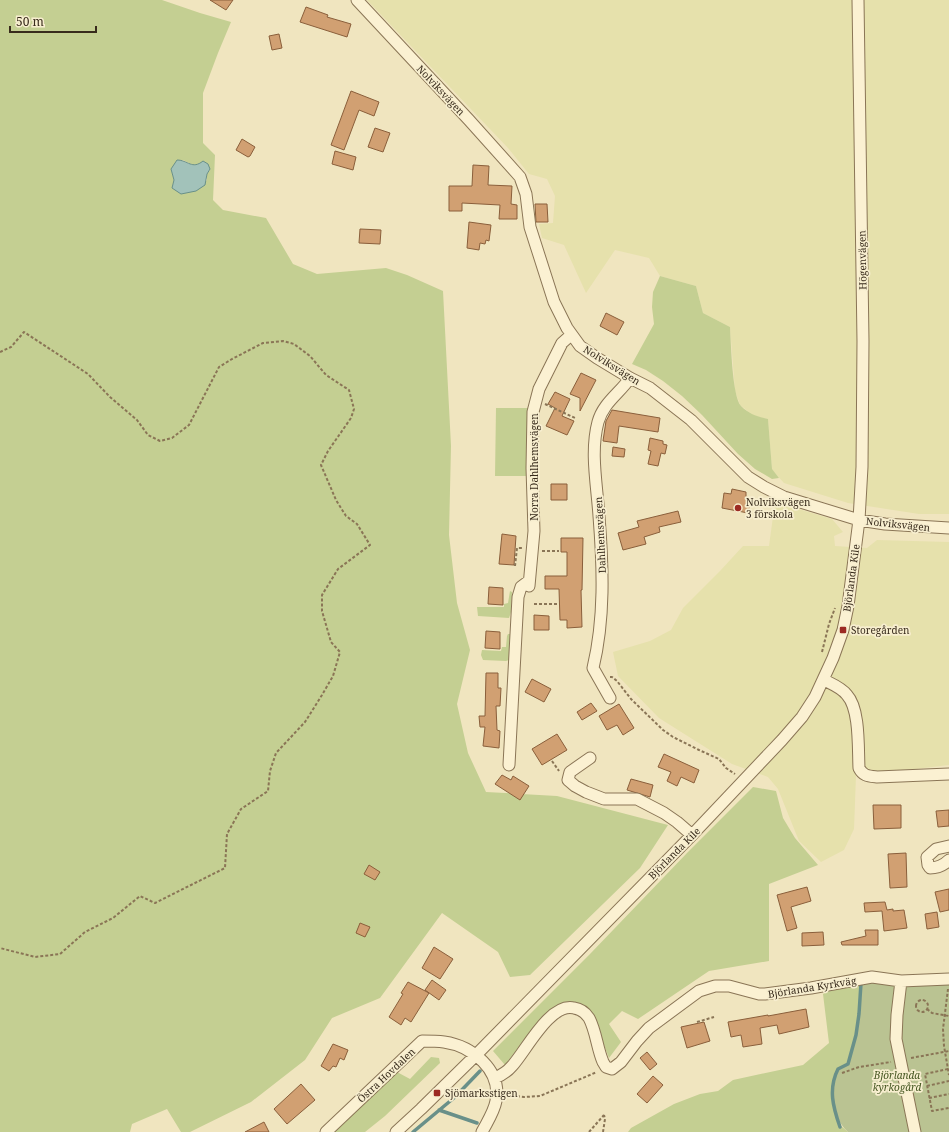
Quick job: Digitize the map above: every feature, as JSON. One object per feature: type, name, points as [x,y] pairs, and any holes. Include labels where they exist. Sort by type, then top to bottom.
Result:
[{"type":"street","name":"Nolviksvägen","points":[[356,0],[470,120],[520,177],[526,194],[530,227],[548,285],[561,317],[571,335],[580,346],[630,378],[650,388],[691,420],[748,477],[784,497],[859,520],[885,524],[949,528]]},
{"type":"street","name":"Högenvägen","points":[[858,0],[862,334],[862,467],[859,520]]},
{"type":"street","name":"Norra Dahlhemsvägen","points":[[509,765],[518,597],[521,587],[529,584],[534,530],[533,412],[539,388],[562,343],[571,335]]},
{"type":"street","name":"Dahlhemsvägen","points":[[610,698],[593,668],[602,613],[602,565],[594,444],[598,420],[606,405],[626,385],[630,378]]},
{"type":"street","name":"Björlanda Kile","points":[[396,1132],[476,1055],[692,835],[802,717],[824,680],[842,630],[848,606],[859,520]]},
{"type":"street","points":[[824,680],[847,694],[851,700],[855,711],[859,768],[862,773],[866,776],[877,778],[949,774]]},
{"type":"street","points":[[590,758],[570,772],[568,780],[575,786],[604,798],[637,799],[664,813],[692,835]]},
{"type":"street","points":[[949,846],[936,849],[927,856],[926,860],[930,868],[944,864],[949,860]]},
{"type":"street","name":"Björlanda Kyrkväg","points":[[608,1067],[612,1069],[616,1066],[637,1041],[655,1024],[699,991],[715,986],[729,986],[759,994],[765,994],[811,988],[872,977],[901,981],[949,979]]},
{"type":"street","points":[[901,981],[896,1039],[915,1132]]},
{"type":"street","points":[[495,1078],[513,1066],[544,1023],[555,1013],[571,1007],[584,1012],[589,1018],[603,1062],[608,1067]]},
{"type":"street","name":"Östra Hovdalen","points":[[326,1132],[422,1041],[445,1042],[476,1055]]},
{"type":"street","points":[[476,1055],[490,1069],[495,1078],[497,1096],[496,1103],[482,1132]]},
{"type":"path","points":[[0,352],[11,347],[24,332],[88,374],[110,397],[137,420],[148,435],[160,441],[172,438],[189,425],[220,367],[263,343],[284,342],[294,344],[310,356],[326,375],[349,390],[354,409],[351,418],[328,451],[321,465],[336,500],[346,516],[357,524],[370,545],[338,569],[322,595],[322,611],[327,630],[331,642],[340,652],[333,676],[305,722],[276,753],[270,771],[268,792],[241,809],[227,834],[225,868],[155,904],[140,896],[113,918],[86,932],[60,954],[35,957],[0,948]]},
{"type":"path","points":[[536,400],[575,418]]},
{"type":"path","points":[[532,551],[559,551]]},
{"type":"path","points":[[534,604],[558,604]]},
{"type":"path","points":[[821,656],[829,624],[837,605]]},
{"type":"path","points":[[600,682],[612,677],[631,699],[663,730],[673,737],[719,758],[730,771]]},
{"type":"path","points":[[949,985],[943,1029],[949,1075]]},
{"type":"path","points":[[920,999],[923,999],[928,1003],[927,1009],[922,1012],[919,1011],[915,1006],[916,1003],[920,999]]},
{"type":"path","points":[[927,1009],[932,1013],[949,1016]]},
{"type":"path","points":[[697,1022],[714,1017]]},
{"type":"path","points":[[842,1073],[859,1067],[949,1051]]},
{"type":"path","points":[[497,1096],[540,1096],[608,1067]]},
{"type":"path","points":[[948,1069],[924,1074],[932,1111],[949,1108]]},
{"type":"path","points":[[927,1086],[949,1081]]},
{"type":"path","points":[[929,1098],[949,1094]]},
{"type":"path","points":[[590,1132],[604,1115],[605,1119],[603,1132]]},
{"type":"shaded area","points":[[367,0],[949,0],[949,514],[919,514],[848,503],[784,483],[772,470],[768,419],[755,417],[740,405],[735,391],[730,327],[703,313],[696,286],[660,276],[649,258],[615,250],[586,293],[564,245],[542,238],[539,224],[553,223],[555,196],[547,179],[529,174],[508,148]]},
{"type":"shaded area","points":[[775,502],[832,519],[843,532],[834,536],[835,546],[867,548],[877,540],[949,542],[949,765],[856,776],[854,829],[844,850],[821,862],[799,841],[778,789],[768,777],[732,764],[659,718],[618,676],[613,652],[650,641],[671,630],[683,608],[743,546],[769,546]]},
{"type":"green space","points":[[0,0],[162,0],[231,22],[203,93],[203,143],[215,155],[213,200],[223,210],[266,218],[293,264],[317,274],[386,268],[407,275],[443,291],[451,446],[449,535],[457,603],[470,650],[457,704],[468,753],[486,792],[557,796],[668,825],[640,868],[530,975],[510,977],[498,952],[442,913],[380,998],[332,1018],[305,1060],[251,1102],[190,1132],[181,1132],[167,1109],[132,1124],[130,1132],[0,1132]],"holes":[[[183,160],[193,165],[198,165],[210,170],[207,174],[207,180],[196,191],[186,193],[172,188],[174,180],[171,169]]]},
{"type":"green space","points":[[660,276],[696,286],[703,313],[730,327],[732,368],[738,400],[741,406],[750,413],[768,419],[772,469],[779,478],[772,479],[755,469],[738,454],[682,396],[646,370],[632,364],[654,324],[652,307],[653,292]]},
{"type":"green space","points":[[496,408],[528,408],[527,476],[495,476]]},
{"type":"green space","points":[[510,591],[512,594],[511,612],[509,618],[478,616],[477,607],[504,607],[504,604],[508,603]]},
{"type":"green space","points":[[508,634],[510,634],[509,660],[483,660],[481,655],[482,650],[501,651],[502,647],[506,647]]},
{"type":"green space","points":[[753,787],[776,791],[783,818],[795,838],[818,865],[769,884],[769,961],[709,971],[638,1019],[622,1011],[609,1024],[621,1042],[609,1058],[593,1017],[580,1004],[545,1016],[531,1031],[505,1065],[493,1051]]},
{"type":"green space","points":[[862,981],[860,1017],[856,1039],[848,1065],[833,1081],[832,1093],[835,1109],[840,1125],[848,1132],[628,1132],[631,1128],[674,1104],[700,1094],[718,1091],[733,1080],[803,1065],[829,1043],[823,994],[839,985]]},
{"type":"green space","name":"Björlanda kyrkogård","points":[[862,981],[949,983],[949,1132],[848,1132],[842,1126],[833,1103],[833,1086],[838,1070],[848,1065],[856,1039],[860,1017]]},
{"type":"green space","points":[[431,1057],[439,1058],[440,1063],[385,1116],[365,1132],[333,1132],[397,1072],[410,1079]]},
{"type":"water","points":[[177,160],[193,165],[199,164],[203,161],[208,164],[210,169],[207,174],[205,185],[196,191],[181,194],[172,188],[174,180],[171,169]]},
{"type":"building","points":[[210,0],[233,0],[226,10]]},
{"type":"building","points":[[306,7],[328,15],[327,17],[351,24],[347,37],[300,22]]},
{"type":"building","points":[[279,34],[282,48],[272,50],[269,36]]},
{"type":"building","points":[[351,91],[379,102],[374,116],[359,110],[344,150],[331,145]]},
{"type":"building","points":[[375,128],[390,133],[383,152],[368,147]]},
{"type":"building","points":[[242,139],[255,147],[248,157],[236,150]]},
{"type":"building","points":[[335,151],[356,157],[353,170],[332,164]]},
{"type":"building","points":[[473,165],[489,166],[488,185],[512,186],[511,204],[517,205],[517,219],[499,219],[500,205],[462,203],[462,211],[449,211],[449,186],[472,186]]},
{"type":"building","points":[[535,204],[547,204],[548,222],[536,222]]},
{"type":"building","points":[[469,222],[491,225],[489,241],[486,240],[485,244],[480,243],[479,250],[467,248]]},
{"type":"building","points":[[360,229],[381,230],[380,244],[359,243]]},
{"type":"building","points":[[606,313],[624,322],[617,335],[600,326]]},
{"type":"building","points":[[581,373],[596,380],[580,411],[580,398],[570,394]]},
{"type":"building","points":[[555,392],[570,399],[562,416],[574,421],[567,435],[546,426],[555,408],[548,404]]},
{"type":"building","points":[[612,410],[660,418],[658,432],[619,426],[617,443],[603,441],[606,421]]},
{"type":"building","points":[[650,438],[663,441],[663,444],[667,445],[665,454],[661,453],[658,466],[648,464],[651,451],[648,450]]},
{"type":"building","points":[[613,447],[625,449],[624,457],[612,456]]},
{"type":"building","points":[[551,484],[567,484],[567,500],[551,500]]},
{"type":"building","points":[[732,489],[746,492],[746,497],[751,498],[748,513],[722,508],[724,493],[731,494]]},
{"type":"building","points":[[678,511],[681,522],[659,527],[660,532],[644,537],[646,544],[623,550],[618,533],[639,527],[637,521]]},
{"type":"building","points":[[502,534],[516,536],[514,565],[499,564]]},
{"type":"building","points":[[561,538],[583,538],[581,590],[582,627],[567,628],[567,620],[560,620],[559,589],[545,589],[545,576],[567,576],[567,552],[561,552]]},
{"type":"building","points":[[489,587],[503,588],[503,605],[488,604]]},
{"type":"building","points":[[534,615],[549,616],[549,630],[534,630]]},
{"type":"building","points":[[486,631],[500,632],[500,649],[485,648]]},
{"type":"building","points":[[486,673],[498,673],[498,688],[501,688],[500,706],[496,706],[497,730],[500,731],[499,748],[483,746],[485,727],[480,727],[479,716],[485,716]]},
{"type":"building","points":[[532,679],[551,689],[544,702],[525,692]]},
{"type":"building","points":[[591,703],[597,711],[582,720],[577,712]]},
{"type":"building","points":[[619,704],[634,728],[623,735],[617,725],[607,730],[599,716]]},
{"type":"building","points":[[557,734],[567,750],[542,765],[532,749]]},
{"type":"building","points":[[664,754],[699,770],[694,783],[681,777],[677,786],[667,781],[671,772],[658,767]]},
{"type":"building","points":[[502,775],[511,780],[513,776],[529,786],[520,800],[495,784]]},
{"type":"building","points":[[631,779],[653,785],[650,797],[627,790]]},
{"type":"building","points":[[873,805],[901,805],[901,828],[874,829]]},
{"type":"building","points":[[949,810],[949,826],[938,827],[936,811]]},
{"type":"building","points":[[906,853],[907,887],[890,888],[888,854]]},
{"type":"building","points":[[369,865],[380,872],[375,880],[364,874]]},
{"type":"building","points":[[807,887],[811,901],[791,907],[797,928],[787,931],[777,895]]},
{"type":"building","points":[[949,889],[949,910],[940,912],[935,892]]},
{"type":"building","points":[[885,902],[887,910],[904,910],[907,928],[884,931],[882,911],[865,912],[864,903]]},
{"type":"building","points":[[937,912],[939,927],[927,929],[925,914]]},
{"type":"building","points":[[360,923],[370,927],[365,937],[356,933]]},
{"type":"building","points":[[865,930],[878,930],[878,945],[842,945],[841,942],[866,936]]},
{"type":"building","points":[[823,932],[824,945],[802,946],[802,933]]},
{"type":"building","points":[[434,947],[453,959],[440,979],[422,968]]},
{"type":"building","points":[[432,980],[446,990],[439,1000],[425,990]]},
{"type":"building","points":[[408,982],[429,993],[411,1022],[405,1018],[401,1025],[389,1017],[403,994],[401,993]]},
{"type":"building","points":[[806,1009],[809,1027],[779,1034],[777,1025],[760,1028],[762,1044],[743,1047],[741,1035],[731,1037],[728,1022]]},
{"type":"building","points":[[704,1022],[710,1041],[687,1048],[681,1027]]},
{"type":"building","points":[[333,1044],[348,1050],[344,1060],[340,1058],[336,1067],[333,1066],[329,1071],[321,1066]]},
{"type":"building","points":[[647,1052],[657,1064],[650,1070],[640,1058]]},
{"type":"building","points":[[653,1076],[663,1085],[647,1103],[637,1094]]},
{"type":"building","points":[[301,1084],[315,1100],[287,1124],[274,1109]]},
{"type":"building","points":[[264,1122],[269,1132],[245,1132]]},
{"type":"waterway","points":[[840,1127],[835,1112],[832,1091],[833,1084],[838,1069],[848,1064],[856,1035],[861,983]]},
{"type":"waterway","points":[[413,1132],[455,1097],[480,1071]]},
{"type":"waterway","points":[[439,1110],[477,1123]]},
{"type":"place","name":"Nolviksvägen 3 förskola","points":[[738,508]]},
{"type":"place","name":"Storegården","points":[[843,630]]},
{"type":"place","name":"Sjömarksstigen","points":[[437,1093]]}]
